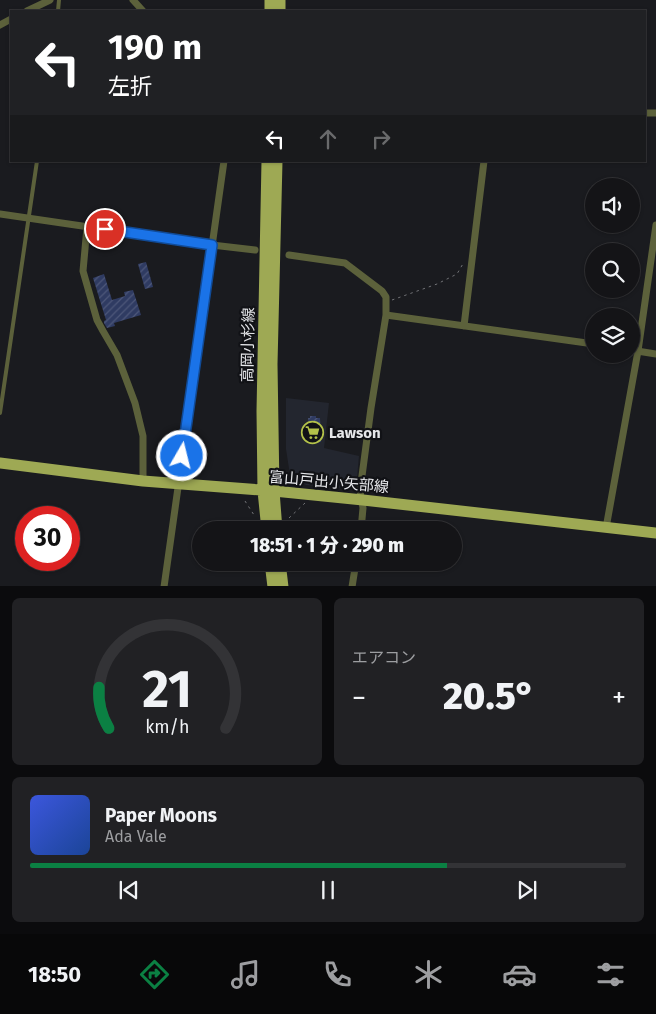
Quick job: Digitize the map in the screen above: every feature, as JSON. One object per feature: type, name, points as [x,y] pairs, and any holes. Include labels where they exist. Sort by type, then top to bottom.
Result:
[{"type":"main road","name":"高岡小杉線","points":[[267,162],[262,411],[268,491],[275,521]]},
{"type":"main road","name":"高岡小杉線","points":[[267,521],[277,162]]},
{"type":"main road","name":"富山戸出小矢部線","points":[[0,463],[177,485],[363,500],[656,533]]},
{"type":"main road","points":[[271,571],[273,586]]},
{"type":"main road","points":[[281,571],[283,586]]},
{"type":"street","points":[[29,10],[50,0]]},
{"type":"street","points":[[133,0],[142,10]]},
{"type":"street","points":[[164,586],[224,162]]},
{"type":"street","points":[[464,326],[484,162]]},
{"type":"street","points":[[0,214],[255,250]]},
{"type":"street","points":[[640,320],[656,225]]},
{"type":"street","points":[[87,227],[83,271],[97,320],[117,355],[135,403],[143,436],[143,481]]},
{"type":"street","points":[[289,254],[345,263],[382,291],[386,297],[386,315],[360,491],[363,500],[361,521]]},
{"type":"street","points":[[386,315],[585,343]]},
{"type":"street","points":[[640,351],[656,354]]},
{"type":"street","points":[[606,528],[633,363]]},
{"type":"street","points":[[352,586],[354,571]]},
{"type":"lane","points":[[0,413],[37,162]]},
{"type":"path","points":[[387,302],[437,284],[457,274],[465,261]]},
{"type":"path","points":[[244,501],[254,515]]},
{"type":"path","points":[[289,518],[306,503]]},
{"type":"shaded area","points":[[286,398],[329,403],[324,448],[359,456],[356,489],[306,485],[290,475],[286,449]]},
{"type":"building","points":[[146,262],[153,287],[145,289],[138,264]]},
{"type":"building","points":[[104,274],[112,300],[125,296],[124,292],[133,290],[141,315],[114,323],[115,326],[107,328],[104,323],[106,320],[93,278]]},
{"type":"building","points":[[310,416],[320,418],[321,442],[308,443],[307,424],[309,424],[308,418]]},
{"type":"place","name":"Lawson","points":[[313,433]]},
{"type":"route","points":[[105,229],[212,245],[182,456]]}]
